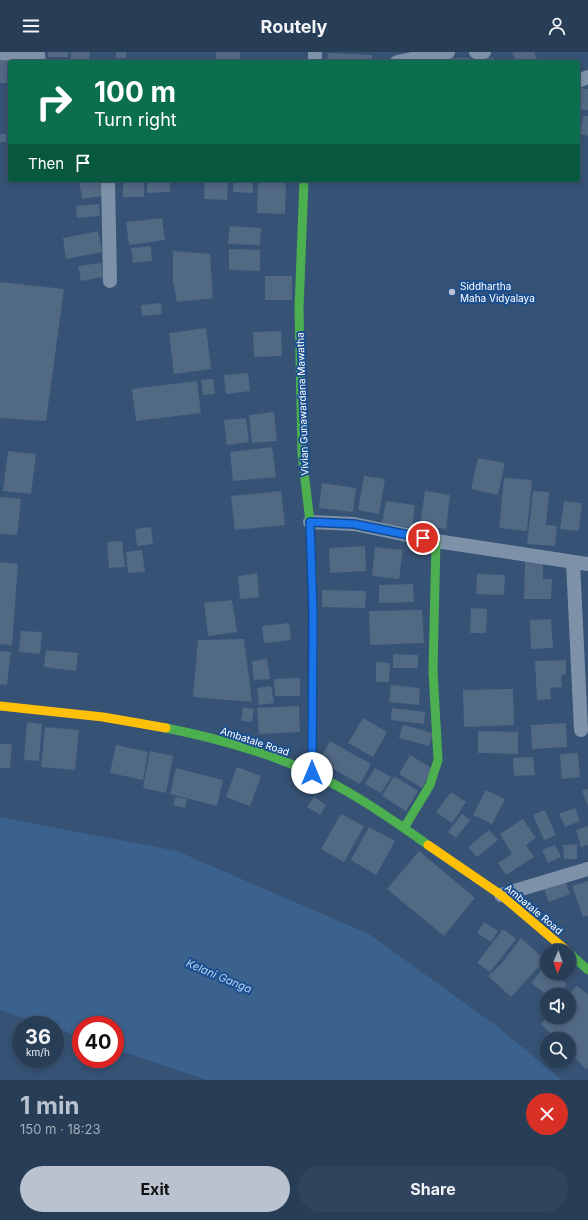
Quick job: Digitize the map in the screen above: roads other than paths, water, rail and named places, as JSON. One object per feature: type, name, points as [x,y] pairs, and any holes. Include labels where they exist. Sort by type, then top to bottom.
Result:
[{"type":"street","points":[[407,60],[448,52]]},
{"type":"street","points":[[476,52],[484,52]]},
{"type":"street","points":[[0,53],[39,56]]},
{"type":"street","points":[[108,182],[110,281]]},
{"type":"street","name":"Vivian Gunawardana Mawatha","points":[[304,182],[299,317],[302,455],[310,522],[313,613],[312,773]]},
{"type":"street","points":[[310,522],[354,524],[436,541],[588,564]]},
{"type":"street","points":[[404,828],[430,785],[438,760],[433,671],[436,541]]},
{"type":"street","points":[[573,562],[581,730]]},
{"type":"street","name":"Ambatale Road","points":[[0,706],[34,708],[104,717],[183,732],[246,748],[312,773],[350,793],[404,828],[501,895],[558,944]]},
{"type":"street","points":[[501,895],[588,869]]},
{"type":"street","points":[[576,959],[588,970]]},
{"type":"water","name":"Kelani Ganga","points":[[0,817],[177,851],[369,934],[498,1027],[540,1062],[540,1068],[548,1068],[562,1080],[207,1080],[124,1052],[124,1016],[72,1016],[72,1034],[64,1031],[64,1016],[18,1016],[0,1010]]},
{"type":"place","name":"Siddhartha Maha Vidyalaya","points":[[452,292]]}]
